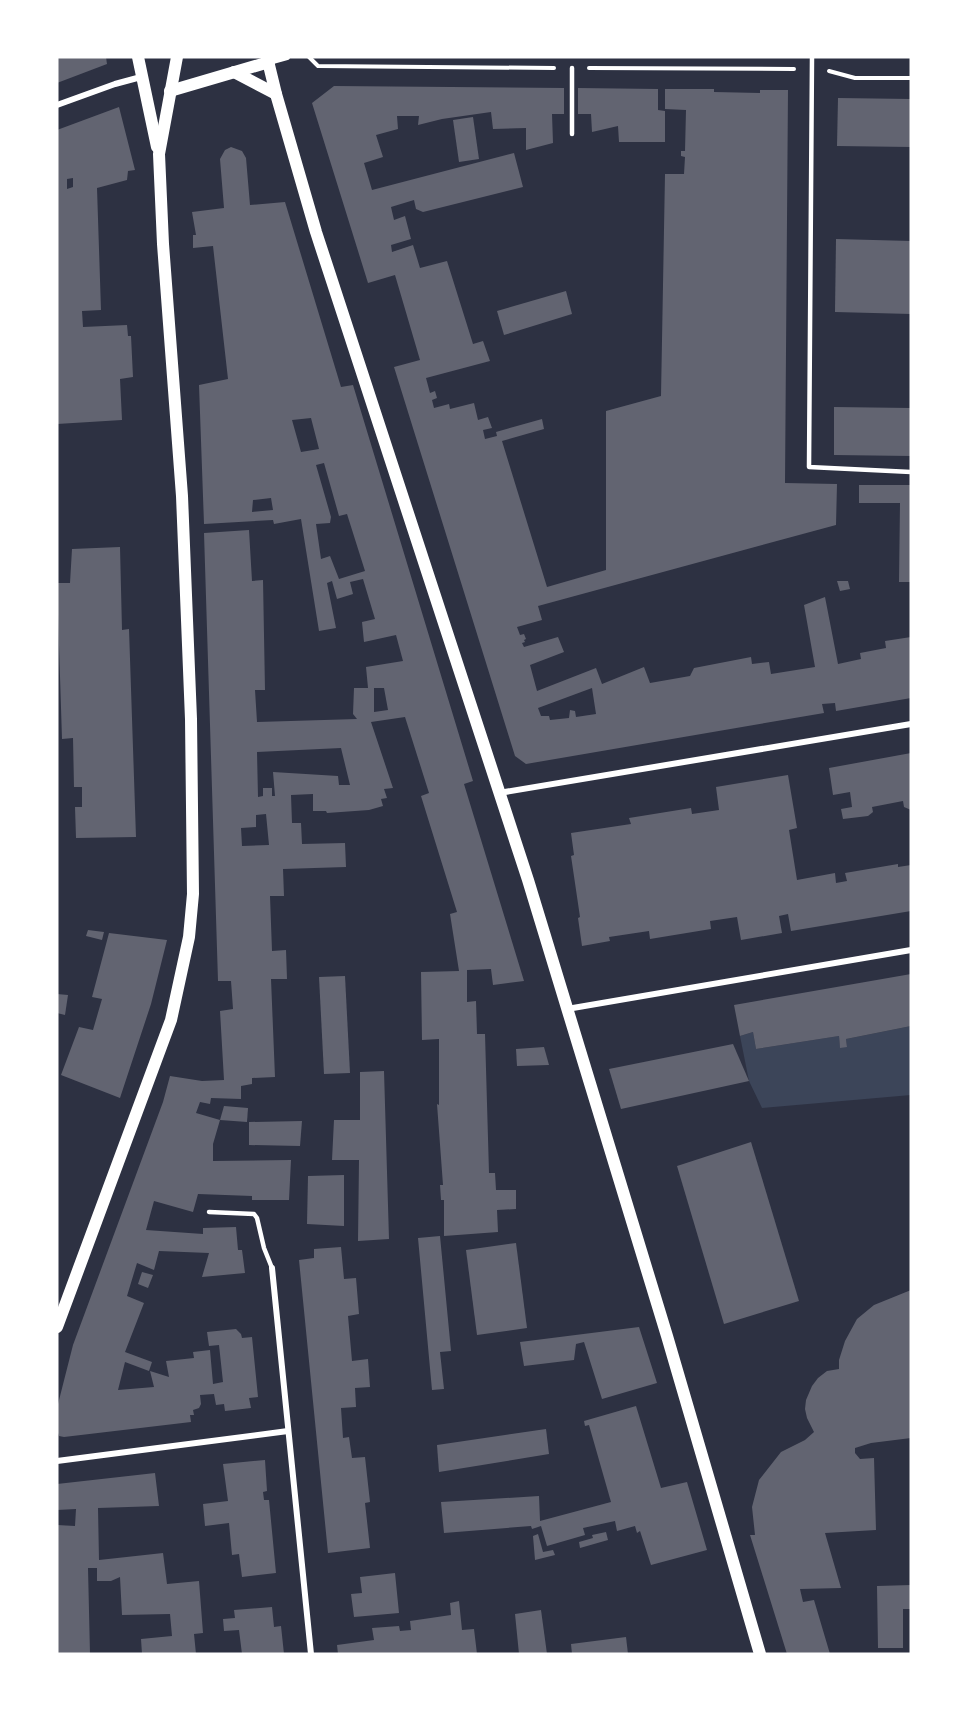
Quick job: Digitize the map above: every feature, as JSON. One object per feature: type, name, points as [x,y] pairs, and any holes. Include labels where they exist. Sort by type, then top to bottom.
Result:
[{"type":"main road","points":[[57,1327],[171,1020],[189,937],[194,894],[191,719],[182,507],[163,244],[159,154],[138,57]]},
{"type":"main road","points":[[159,154],[177,57]]},
{"type":"main road","points":[[255,57],[268,59]]},
{"type":"main road","points":[[170,91],[234,72],[268,59]]},
{"type":"main road","points":[[268,59],[316,232],[499,793],[667,1336],[760,1654]]},
{"type":"main road","points":[[234,72],[276,94]]},
{"type":"street","points":[[268,59],[287,57]]},
{"type":"street","points":[[57,105],[141,77]]},
{"type":"street","points":[[499,793],[911,724]]},
{"type":"street","points":[[566,1009],[911,950]]},
{"type":"street","points":[[272,1268],[311,1654]]},
{"type":"street","points":[[57,1461],[288,1431]]},
{"type":"lane","points":[[812,57],[809,468],[911,472]]},
{"type":"lane","points":[[572,68],[572,134]]},
{"type":"lane","points":[[208,1212],[254,1214],[272,1268]]},
{"type":"path","points":[[309,57],[318,66],[825,70],[855,78],[911,78]]},
{"type":"shaded area","points":[[911,1026],[911,1095],[762,1108],[749,1081],[740,1036],[753,1032],[756,1049],[839,1036],[840,1047],[847,1047],[846,1039]]},
{"type":"building","points":[[57,57],[106,57],[107,64],[57,83]]},
{"type":"building","points":[[334,86],[564,88],[564,114],[552,114],[553,143],[526,150],[526,128],[493,129],[491,112],[418,125],[419,116],[397,116],[398,129],[376,135],[383,157],[364,163],[372,190],[514,153],[523,187],[423,212],[416,209],[414,200],[391,207],[394,220],[405,216],[411,239],[391,245],[392,252],[413,245],[420,268],[447,261],[473,344],[483,341],[490,361],[426,378],[430,393],[435,391],[437,398],[432,400],[434,408],[449,404],[450,409],[474,403],[478,420],[488,417],[492,428],[483,430],[485,439],[497,436],[496,432],[542,419],[544,429],[502,441],[547,587],[606,570],[606,411],[661,396],[665,174],[684,174],[685,157],[681,156],[681,151],[685,151],[686,110],[665,109],[665,89],[714,89],[714,92],[760,93],[760,90],[788,90],[785,483],[837,484],[836,525],[538,606],[542,620],[517,627],[520,635],[524,634],[526,639],[522,643],[524,647],[558,637],[564,652],[530,665],[537,691],[596,668],[602,684],[644,667],[650,683],[690,676],[694,668],[751,657],[752,664],[769,662],[771,674],[815,667],[804,605],[825,597],[838,664],[861,659],[860,653],[886,648],[885,641],[911,637],[911,698],[836,711],[835,703],[822,704],[824,713],[526,764],[515,756],[394,367],[420,360],[395,275],[368,283],[312,103]],"holes":[[[592,688],[596,714],[576,717],[575,711],[570,710],[569,718],[550,720],[549,716],[541,716],[538,708]]]},
{"type":"building","points":[[578,88],[658,89],[658,110],[665,111],[665,142],[619,142],[618,126],[592,132],[591,114],[578,114]]},
{"type":"building","points":[[838,98],[911,99],[911,147],[837,146]]},
{"type":"building","points":[[119,107],[135,170],[128,171],[127,180],[97,188],[101,310],[82,311],[83,327],[127,325],[128,336],[131,336],[133,377],[120,379],[122,420],[57,424],[57,130]],"holes":[[[73,178],[73,187],[67,189],[67,179]]]},
{"type":"building","points":[[473,117],[479,159],[459,162],[453,120]]},
{"type":"building","points":[[231,147],[242,151],[246,158],[250,205],[285,202],[341,387],[353,385],[473,781],[464,784],[524,981],[493,985],[491,969],[467,970],[467,1002],[476,1001],[477,1034],[485,1034],[489,1173],[495,1173],[496,1190],[516,1190],[516,1209],[497,1210],[498,1232],[444,1236],[444,1200],[441,1200],[440,1185],[443,1185],[437,1104],[439,1105],[439,1039],[422,1040],[421,972],[459,971],[450,914],[457,912],[421,796],[429,793],[405,717],[371,722],[393,788],[384,789],[387,798],[381,799],[383,806],[369,810],[327,813],[326,811],[313,811],[313,794],[291,795],[292,823],[301,823],[302,844],[345,843],[346,867],[283,869],[284,896],[270,896],[272,951],[286,950],[287,979],[271,979],[275,1077],[252,1078],[252,1084],[241,1086],[241,1099],[211,1098],[210,1104],[200,1102],[196,1113],[220,1120],[213,1144],[213,1161],[291,1160],[289,1200],[252,1200],[252,1196],[198,1194],[193,1212],[154,1201],[146,1230],[203,1234],[203,1228],[236,1227],[238,1250],[242,1250],[245,1273],[202,1277],[209,1253],[159,1251],[154,1270],[137,1263],[127,1296],[144,1303],[125,1352],[152,1362],[149,1371],[125,1362],[118,1390],[154,1387],[150,1371],[169,1377],[166,1361],[194,1358],[193,1352],[210,1350],[213,1384],[223,1382],[219,1345],[209,1346],[207,1332],[236,1329],[242,1338],[252,1337],[258,1397],[249,1398],[251,1408],[225,1411],[224,1404],[216,1405],[214,1394],[200,1395],[201,1404],[199,1408],[193,1410],[194,1415],[190,1415],[191,1422],[64,1437],[59,1436],[57,1430],[57,1408],[73,1345],[163,1102],[170,1076],[202,1081],[224,1080],[220,1011],[233,1009],[231,981],[218,981],[204,533],[249,530],[252,581],[263,580],[265,690],[255,690],[257,722],[357,719],[353,714],[354,688],[368,688],[366,667],[403,661],[396,635],[364,642],[362,622],[375,619],[363,579],[350,582],[353,594],[337,599],[332,581],[327,583],[336,628],[319,631],[301,519],[274,524],[273,520],[204,524],[199,385],[228,379],[213,246],[193,248],[193,235],[196,235],[192,212],[224,208],[220,159],[225,150]],"holes":[[[311,418],[319,449],[301,452],[292,420]],[[324,463],[339,516],[347,514],[365,571],[339,579],[330,556],[321,559],[316,524],[330,523],[331,517],[316,465]],[[271,498],[273,510],[252,512],[253,500]],[[374,688],[384,688],[388,710],[374,712]],[[341,748],[350,785],[339,785],[338,776],[273,772],[275,796],[272,796],[272,788],[263,788],[263,796],[258,797],[257,752]],[[266,814],[269,845],[242,846],[241,828],[256,827],[256,815]]]},
{"type":"building","points":[[836,239],[911,241],[911,314],[835,312]]},
{"type":"building","points":[[566,291],[572,314],[504,335],[497,311]]},
{"type":"building","points":[[834,407],[911,408],[911,456],[834,455]]},
{"type":"building","points":[[859,485],[911,485],[911,582],[899,582],[900,503],[859,503]]},
{"type":"building","points":[[120,547],[122,630],[129,629],[136,837],[76,838],[75,807],[82,807],[82,787],[74,787],[73,738],[62,739],[57,583],[70,583],[72,549]]},
{"type":"building","points":[[837,581],[848,581],[850,589],[840,591]]},
{"type":"building","points":[[911,753],[911,810],[904,807],[903,801],[872,807],[873,812],[868,816],[843,819],[841,809],[852,807],[850,792],[833,795],[829,768]]},
{"type":"building","points":[[788,775],[797,828],[789,830],[797,880],[835,873],[836,883],[847,881],[845,873],[898,864],[898,867],[911,865],[911,911],[791,931],[788,914],[779,916],[782,933],[741,940],[737,917],[710,921],[711,929],[650,939],[649,931],[609,937],[610,941],[582,946],[571,856],[574,855],[571,833],[631,824],[629,818],[691,808],[692,814],[719,810],[716,787]]},
{"type":"building","points":[[88,930],[104,932],[102,940],[86,936]]},
{"type":"building","points":[[109,933],[167,940],[151,1004],[120,1098],[61,1075],[79,1027],[93,1030],[102,999],[92,997]]},
{"type":"building","points":[[911,974],[911,1026],[846,1039],[847,1047],[840,1048],[839,1036],[756,1049],[753,1032],[740,1036],[734,1005]]},
{"type":"building","points":[[345,976],[350,1073],[324,1074],[319,977]]},
{"type":"building","points":[[57,994],[68,995],[65,1015],[57,1013]]},
{"type":"building","points":[[733,1044],[749,1081],[621,1109],[609,1069]]},
{"type":"building","points":[[544,1047],[549,1065],[517,1066],[516,1049]]},
{"type":"building","points":[[384,1071],[389,1239],[358,1241],[359,1160],[332,1160],[334,1120],[360,1120],[360,1072]]},
{"type":"building","points":[[224,1106],[248,1108],[247,1122],[220,1120]]},
{"type":"building","points":[[302,1121],[300,1146],[249,1145],[249,1122]]},
{"type":"building","points":[[751,1142],[799,1301],[724,1324],[677,1166]]},
{"type":"building","points":[[344,1175],[344,1226],[307,1224],[308,1176]]},
{"type":"building","points":[[440,1236],[451,1351],[440,1352],[444,1389],[432,1390],[418,1238]]},
{"type":"building","points":[[516,1243],[527,1328],[477,1335],[466,1250]]},
{"type":"building","points":[[341,1247],[344,1279],[356,1278],[359,1314],[348,1316],[352,1361],[368,1359],[370,1387],[355,1388],[356,1407],[341,1408],[343,1438],[349,1437],[352,1458],[365,1457],[370,1502],[365,1503],[370,1548],[328,1553],[299,1260],[314,1258],[314,1249]]},
{"type":"building","points":[[142,1272],[153,1275],[148,1288],[138,1284]]},
{"type":"building","points":[[911,1290],[911,1438],[871,1443],[855,1448],[855,1453],[860,1459],[874,1458],[876,1530],[825,1533],[841,1588],[800,1589],[803,1602],[814,1600],[830,1654],[787,1654],[750,1535],[755,1535],[752,1507],[759,1480],[781,1452],[805,1440],[814,1432],[807,1418],[806,1400],[818,1378],[827,1371],[839,1369],[839,1360],[845,1341],[857,1319],[874,1305]]},
{"type":"building","points":[[639,1327],[657,1383],[602,1399],[584,1342],[576,1344],[574,1360],[524,1366],[520,1342]]},
{"type":"building","points":[[636,1406],[661,1488],[687,1482],[707,1550],[651,1565],[640,1531],[637,1533],[635,1526],[617,1531],[615,1521],[583,1528],[585,1535],[547,1546],[541,1526],[532,1529],[531,1526],[444,1533],[441,1502],[539,1496],[540,1521],[611,1502],[589,1425],[585,1426],[584,1421]]},
{"type":"building","points":[[546,1429],[549,1454],[439,1472],[437,1445]]},
{"type":"building","points":[[265,1460],[267,1491],[263,1492],[264,1500],[269,1500],[276,1573],[242,1577],[239,1554],[232,1555],[229,1523],[205,1526],[203,1504],[228,1501],[223,1464]]},
{"type":"building","points":[[155,1473],[159,1506],[98,1508],[99,1560],[163,1553],[167,1584],[199,1581],[203,1633],[194,1634],[196,1654],[142,1654],[141,1639],[172,1636],[170,1614],[122,1615],[120,1577],[111,1581],[97,1581],[97,1568],[88,1568],[90,1654],[57,1654],[57,1525],[75,1526],[76,1509],[57,1510],[57,1484]]},
{"type":"building","points":[[606,1532],[608,1540],[580,1548],[579,1542],[593,1538],[592,1535]]},
{"type":"building","points":[[538,1534],[543,1552],[553,1550],[555,1555],[535,1560],[533,1536]]},
{"type":"building","points":[[395,1573],[399,1613],[354,1617],[351,1594],[362,1593],[360,1577]]},
{"type":"building","points":[[911,1585],[911,1609],[903,1609],[903,1648],[878,1648],[877,1586]]},
{"type":"building","points":[[459,1601],[462,1630],[474,1629],[477,1654],[338,1654],[337,1645],[374,1640],[372,1628],[399,1626],[400,1631],[411,1630],[410,1621],[451,1615],[450,1603]]},
{"type":"building","points":[[272,1607],[274,1627],[281,1626],[284,1654],[242,1654],[239,1630],[224,1631],[223,1619],[235,1618],[234,1610]]},
{"type":"building","points":[[541,1610],[547,1654],[519,1654],[515,1614]]},
{"type":"building","points":[[626,1637],[628,1654],[572,1654],[571,1644]]}]
